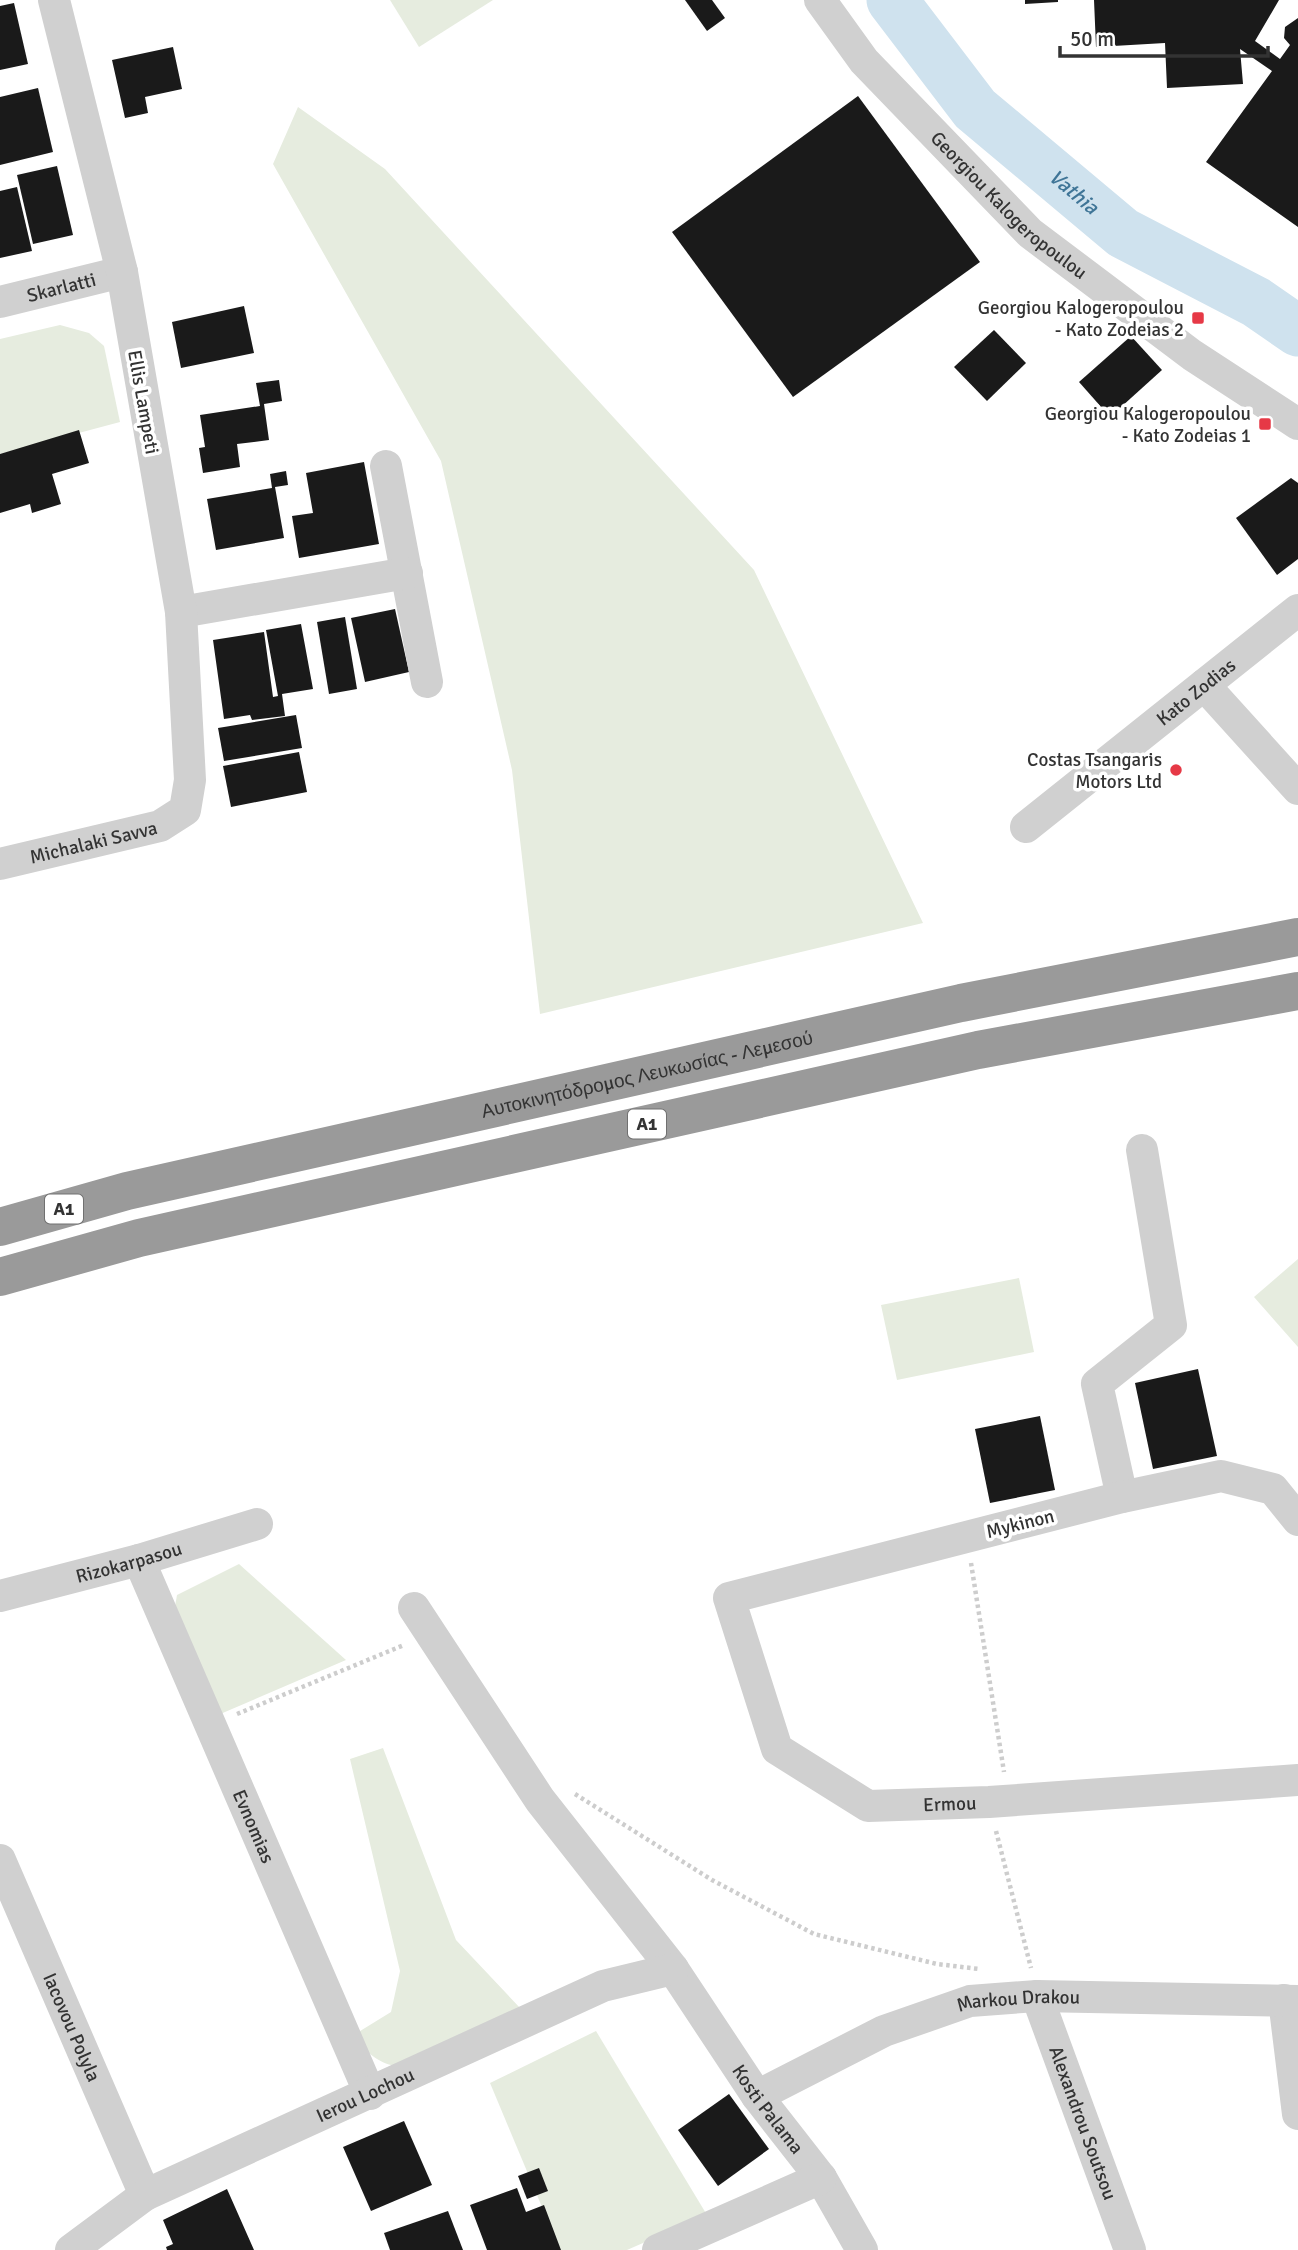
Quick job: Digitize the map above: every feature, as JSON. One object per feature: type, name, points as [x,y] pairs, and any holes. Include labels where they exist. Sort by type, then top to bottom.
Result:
[{"type":"highway","name":"Αυτοκινητόδρομος Λευκωσίας - Λεμεσού","points":[[0,1227],[127,1191],[961,1003],[1298,937]]},
{"type":"highway","name":"A1","points":[[0,1277],[139,1238],[951,1056],[1298,990]]},
{"type":"highway","points":[[0,1218],[127,1191]]},
{"type":"street","name":"Ellis Lampeti","points":[[54,0],[122,272],[181,612],[190,780],[185,810]]},
{"type":"street","name":"Georgiou Kalogeropoulou","points":[[820,0],[864,61],[1030,233],[1192,355],[1298,424]]},
{"type":"street","name":"Skarlatti","points":[[0,302],[122,272]]},
{"type":"street","points":[[386,466],[428,682]]},
{"type":"street","points":[[181,612],[407,573]]},
{"type":"street","name":"Kato Zodias","points":[[1026,827],[1298,610]]},
{"type":"street","points":[[1204,685],[1298,789]]},
{"type":"street","name":"Michalaki Savva","points":[[0,864],[160,826],[185,810]]},
{"type":"street","points":[[1122,1497],[1097,1384],[1171,1325],[1142,1150]]},
{"type":"street","name":"Mykinon","points":[[729,1598],[1122,1497],[1221,1476],[1273,1489],[1298,1520]]},
{"type":"street","name":"Rizokarpasou","points":[[0,1595],[139,1560],[257,1524]]},
{"type":"street","name":"Evnomias","points":[[139,1560],[370,2094]]},
{"type":"street","name":"Ermou","points":[[729,1598],[777,1749],[868,1806],[999,1802],[1298,1780]]},
{"type":"street","name":"Kosti Palama","points":[[414,1608],[531,1787],[673,1969],[757,2096],[821,2178],[862,2250]]},
{"type":"street","name":"Iacovou Polyla","points":[[0,1860],[145,2195]]},
{"type":"street","name":"Ierou Lochou","points":[[71,2250],[145,2195],[603,1986],[673,1969]]},
{"type":"street","name":"Markou Drakou","points":[[757,2096],[884,2031],[970,2001],[1038,1996],[1291,2001]]},
{"type":"street","name":"Alexandrou Soutsou","points":[[1038,1996],[1130,2250]]},
{"type":"street","points":[[1291,2001],[1298,2114]]},
{"type":"street","points":[[658,2250],[702,2242],[821,2178]]},
{"type":"path","points":[[967,1537],[999,1802],[1038,1996]]},
{"type":"path","points":[[211,1724],[431,1634]]},
{"type":"path","points":[[531,1787],[555,1782],[712,1880],[814,1934],[937,1964],[991,1970]]},
{"type":"shaded area","points":[[390,0],[493,0],[419,47]]},
{"type":"shaded area","points":[[298,107],[385,169],[754,570],[923,923],[540,1014],[512,770],[441,461],[273,164]]},
{"type":"shaded area","points":[[60,325],[89,333],[104,346],[120,422],[0,454],[0,339]]},
{"type":"shaded area","points":[[1298,1259],[1298,1347],[1254,1297]]},
{"type":"shaded area","points":[[1019,1278],[1034,1352],[897,1380],[881,1305]]},
{"type":"shaded area","points":[[239,1564],[346,1660],[218,1715],[174,1612],[177,1595]]},
{"type":"shaded area","points":[[383,1748],[456,1940],[521,2009],[436,2053],[402,2065],[380,2061],[352,2036],[391,2012],[400,1971],[350,1759]]},
{"type":"shaded area","points":[[596,2031],[707,2215],[627,2250],[560,2250],[490,2083]]},
{"type":"building","points":[[685,0],[712,0],[725,18],[707,31]]},
{"type":"building","points":[[1025,0],[1058,0],[1058,2],[1025,4]]},
{"type":"building","points":[[1094,0],[1279,0],[1255,41],[1280,59],[1290,45],[1284,38],[1285,27],[1298,18],[1298,227],[1206,162],[1272,71],[1240,49],[1243,84],[1167,88],[1165,43],[1096,47]]},
{"type":"building","points":[[14,3],[28,64],[0,70],[0,6]]},
{"type":"building","points":[[173,47],[182,89],[145,97],[148,113],[125,118],[112,60]]},
{"type":"building","points":[[38,88],[53,152],[0,165],[0,97]]},
{"type":"building","points":[[858,96],[980,262],[793,397],[672,232]]},
{"type":"building","points":[[57,166],[73,235],[33,244],[17,175]]},
{"type":"building","points":[[17,187],[32,251],[0,258],[0,191]]},
{"type":"building","points":[[244,306],[254,353],[181,368],[172,322]]},
{"type":"building","points":[[994,330],[1026,363],[987,401],[954,367]]},
{"type":"building","points":[[1131,336],[1162,370],[1110,417],[1079,382]]},
{"type":"building","points":[[279,380],[282,401],[264,404],[269,440],[237,444],[240,467],[203,473],[199,448],[205,447],[200,415],[260,406],[256,383]]},
{"type":"building","points":[[79,430],[89,463],[52,474],[61,504],[32,513],[30,504],[0,513],[0,454]]},
{"type":"building","points":[[364,462],[379,544],[299,558],[292,516],[313,513],[306,473]]},
{"type":"building","points":[[286,471],[288,485],[275,487],[284,538],[216,550],[207,499],[272,488],[270,474]]},
{"type":"building","points":[[1291,478],[1298,483],[1298,559],[1277,575],[1236,518]]},
{"type":"building","points":[[395,609],[409,672],[365,682],[351,618]]},
{"type":"building","points":[[345,617],[357,689],[329,694],[317,622]]},
{"type":"building","points":[[301,624],[313,689],[282,694],[285,716],[252,720],[250,715],[224,719],[213,640],[264,632],[273,697],[278,696],[266,630]]},
{"type":"building","points":[[296,715],[302,748],[224,761],[218,728]]},
{"type":"building","points":[[299,752],[307,792],[231,807],[223,766]]},
{"type":"building","points":[[1198,1369],[1217,1456],[1153,1469],[1135,1383]]},
{"type":"building","points":[[1040,1416],[1055,1490],[990,1503],[975,1429]]},
{"type":"building","points":[[729,2094],[769,2149],[718,2186],[678,2130]]},
{"type":"building","points":[[404,2121],[432,2185],[371,2211],[343,2147]]},
{"type":"building","points":[[539,2168],[548,2191],[527,2199],[518,2176]]},
{"type":"building","points":[[517,2188],[526,2212],[544,2205],[561,2250],[487,2250],[470,2205]]},
{"type":"building","points":[[227,2189],[254,2250],[167,2250],[166,2247],[173,2244],[163,2220]]},
{"type":"building","points":[[448,2211],[463,2250],[390,2250],[384,2233]]},
{"type":"waterway","name":"Vathia","points":[[892,0],[975,109],[1123,233],[1256,302],[1298,331]]},
{"type":"place","name":"Georgiou Kalogeropoulou - Kato Zodeias 2","points":[[1198,318]]},
{"type":"place","name":"Georgiou Kalogeropoulou - Kato Zodeias 1","points":[[1265,424]]},
{"type":"place","name":"Costas Tsangaris Motors Ltd","points":[[1176,770]]}]
